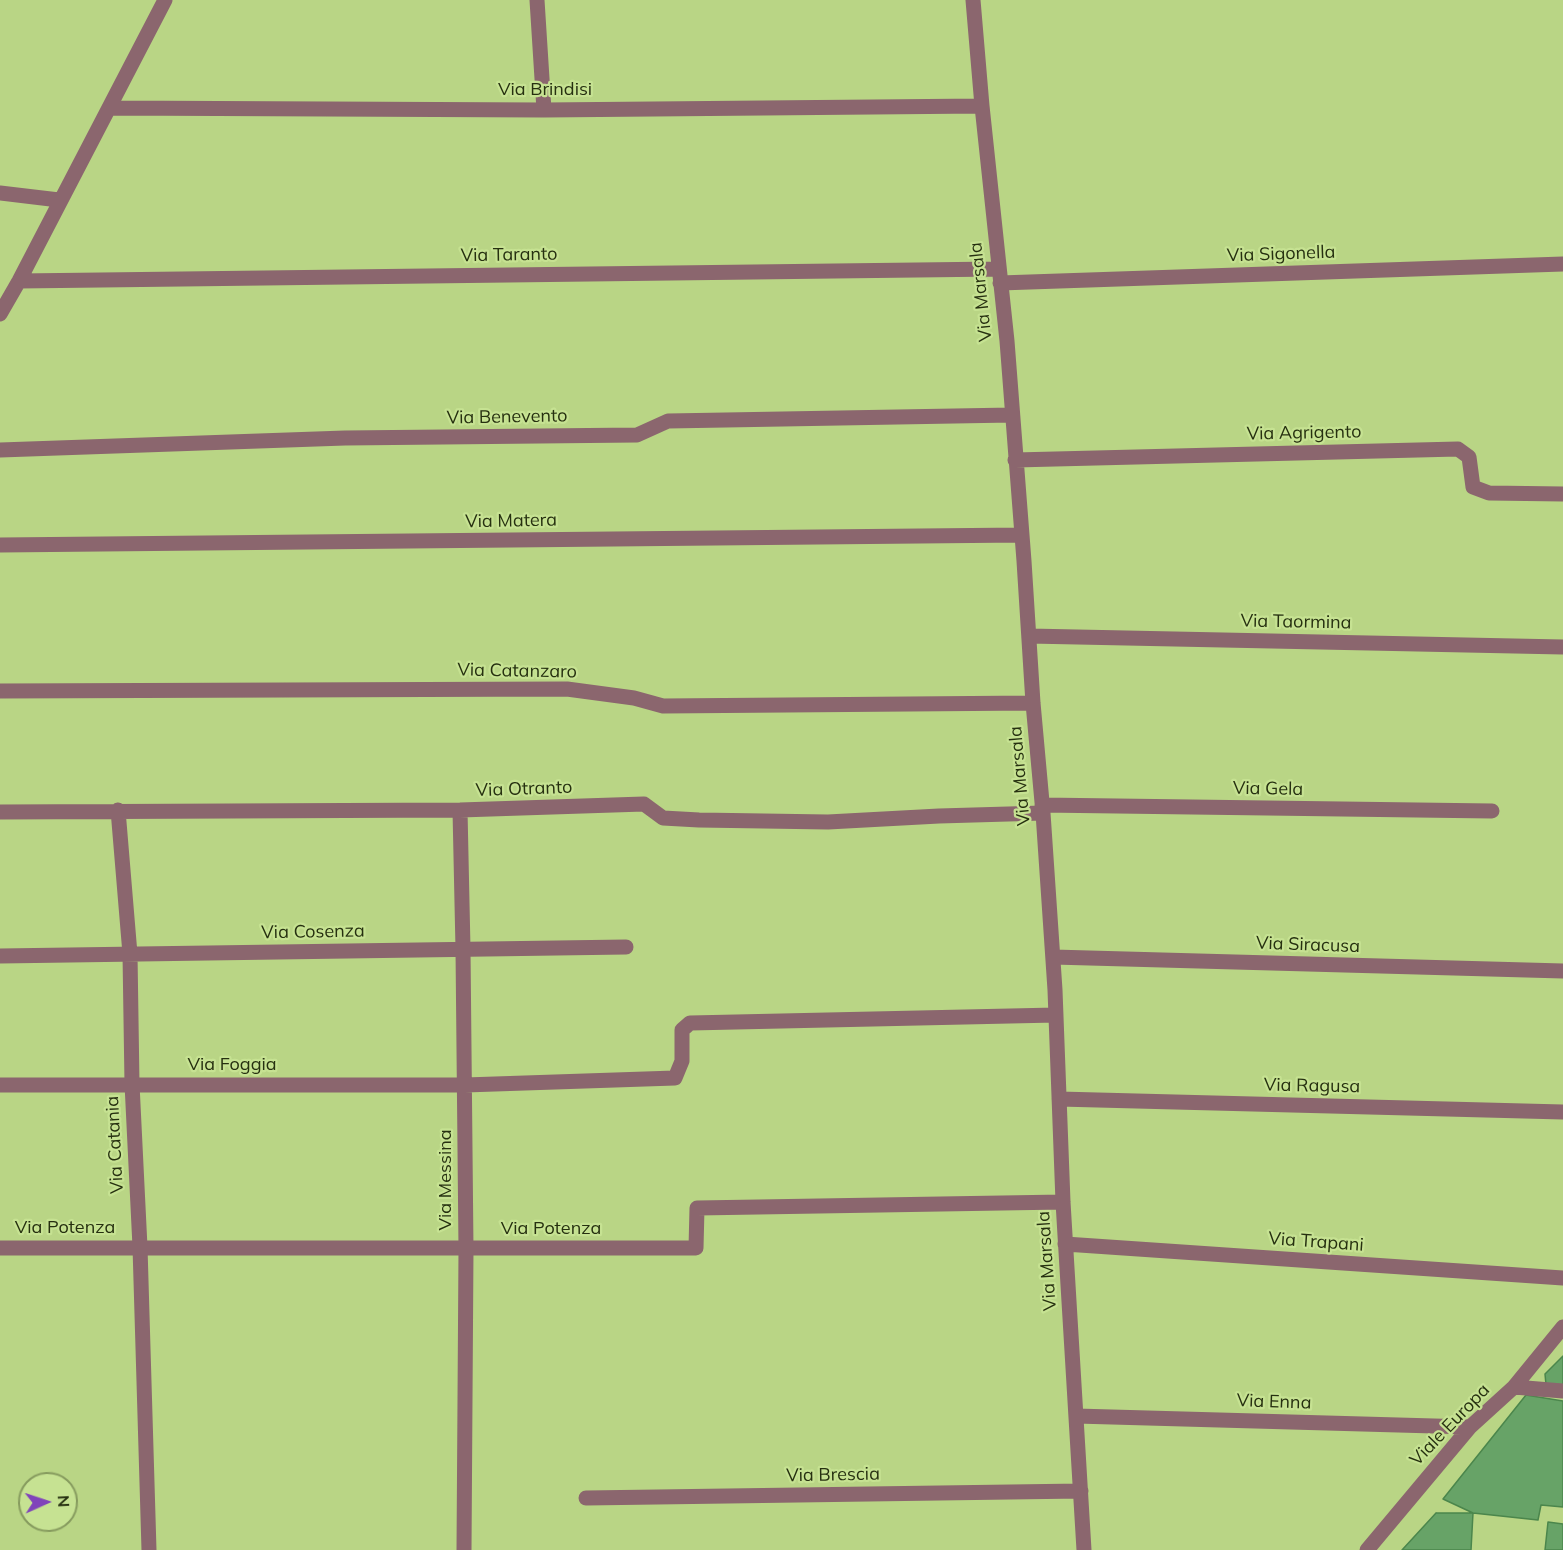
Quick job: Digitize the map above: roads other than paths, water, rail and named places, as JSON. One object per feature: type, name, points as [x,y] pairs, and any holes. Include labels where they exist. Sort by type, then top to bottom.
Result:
[{"type":"street","points":[[0,314],[165,0]]},
{"type":"street","points":[[537,0],[544,110]]},
{"type":"street","name":"Via Marsala","points":[[974,0],[982,106],[1007,341],[1033,703],[1043,809],[1056,1015],[1065,1244],[1084,1550]]},
{"type":"street","name":"Via Brindisi","points":[[109,108],[544,110],[982,106]]},
{"type":"street","points":[[0,193],[60,200]]},
{"type":"street","name":"Via Sigonella","points":[[999,276],[1563,264]]},
{"type":"street","name":"Via Taranto","points":[[19,280],[999,276]]},
{"type":"street","name":"Via Benevento","points":[[0,450],[345,438],[637,435],[668,421],[1012,415]]},
{"type":"street","name":"Via Agrigento","points":[[1015,460],[1458,449],[1469,457],[1473,487],[1489,493],[1563,494]]},
{"type":"street","name":"Via Matera","points":[[0,545],[1022,535]]},
{"type":"street","name":"Via Taormina","points":[[1029,636],[1563,647]]},
{"type":"street","name":"Via Catanzaro","points":[[0,692],[567,689],[634,698],[663,706],[1033,703]]},
{"type":"street","name":"Via Otranto","points":[[0,812],[460,810],[644,804],[663,818],[828,822],[1043,809]]},
{"type":"street","name":"Via Gela","points":[[1043,809],[1492,812]]},
{"type":"street","name":"Via Catania","points":[[118,810],[130,954],[132,1084],[140,1247],[149,1550]]},
{"type":"street","name":"Via Messina","points":[[460,810],[464,949],[466,1249],[464,1550]]},
{"type":"street","name":"Via Cosenza","points":[[0,957],[626,946]]},
{"type":"street","name":"Via Siracusa","points":[[1053,957],[1563,971]]},
{"type":"street","name":"Via Foggia","points":[[0,1085],[465,1085],[675,1078],[682,1061],[682,1029],[690,1023],[1056,1015]]},
{"type":"street","name":"Via Ragusa","points":[[1059,1100],[1563,1112]]},
{"type":"street","name":"Via Potenza","points":[[0,1248],[696,1248],[697,1208],[1063,1202]]},
{"type":"street","name":"Via Trapani","points":[[1065,1244],[1563,1278]]},
{"type":"street","name":"Viale Europa","points":[[1367,1550],[1470,1427],[1514,1387],[1563,1327]]},
{"type":"street","points":[[1514,1387],[1563,1391]]},
{"type":"street","name":"Via Enna","points":[[1076,1416],[1470,1427]]},
{"type":"street","name":"Via Brescia","points":[[586,1498],[1081,1491]]}]
